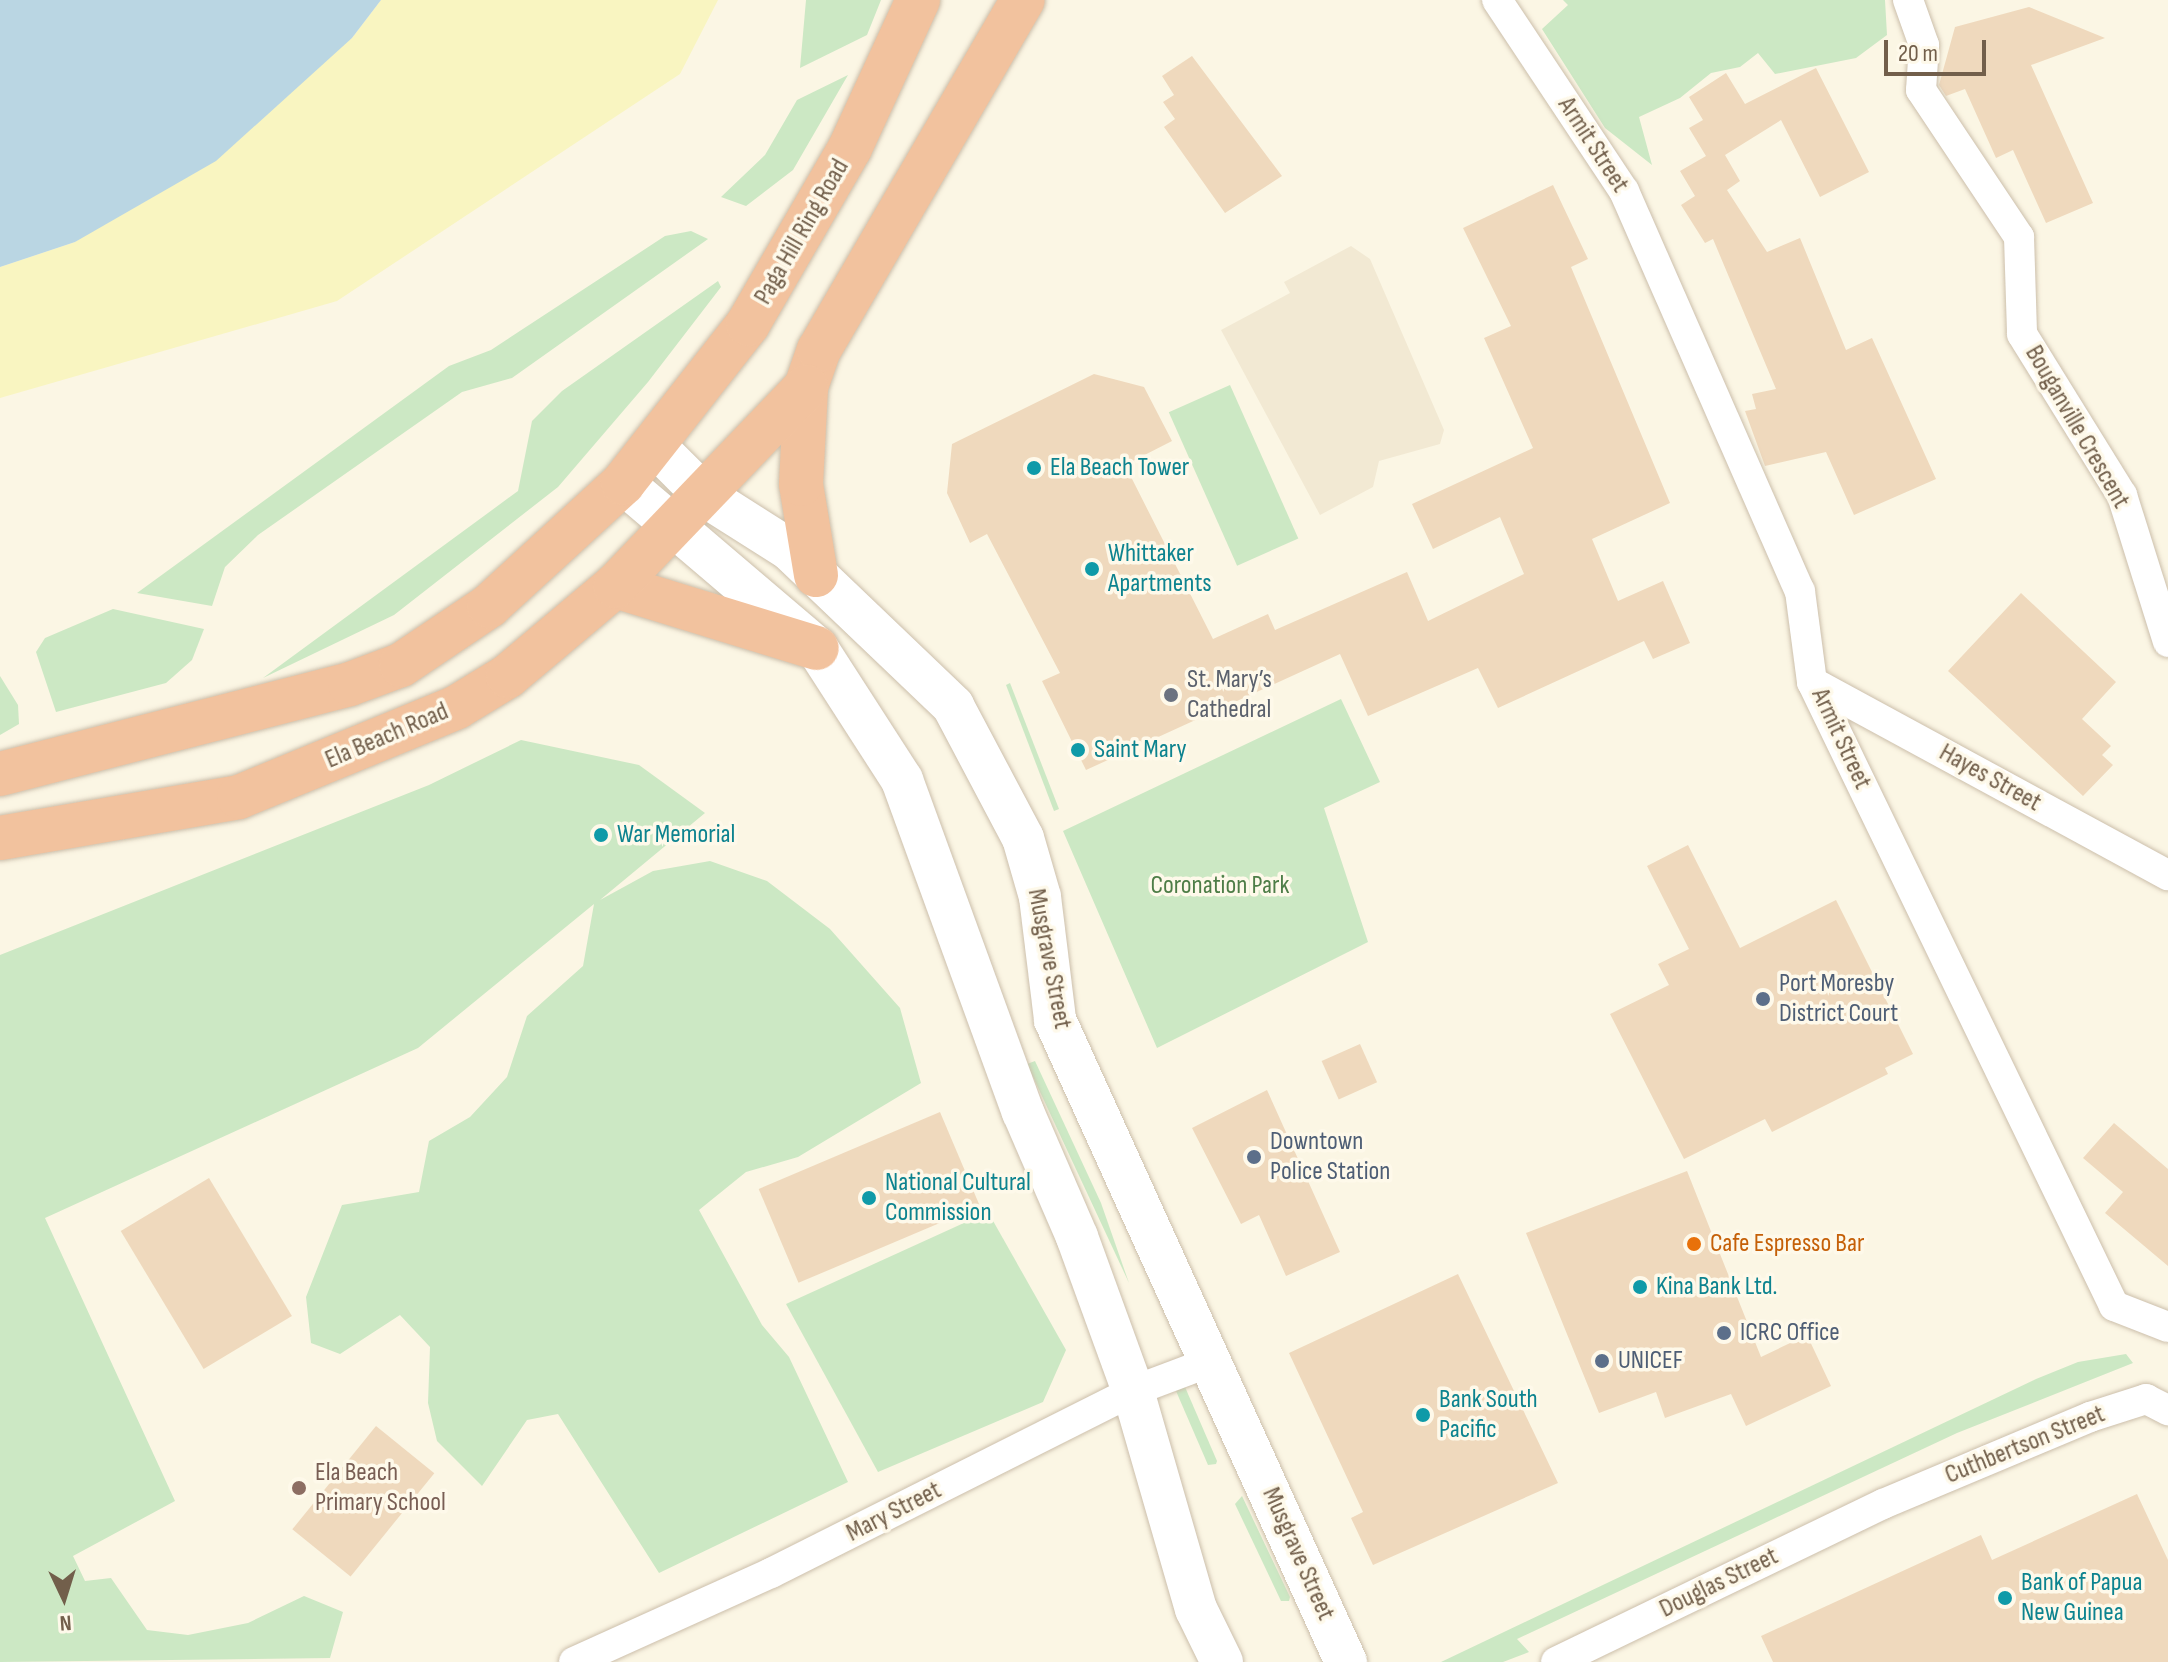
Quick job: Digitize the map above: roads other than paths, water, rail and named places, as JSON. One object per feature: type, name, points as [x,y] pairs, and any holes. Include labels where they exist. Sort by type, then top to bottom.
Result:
[{"type":"highway","name":"Paga Hill Ring Road","points":[[655,446],[748,324],[820,204],[918,0]]},
{"type":"highway","points":[[705,496],[812,369],[1023,0]]},
{"type":"highway","points":[[812,369],[801,484],[816,575]]},
{"type":"highway","points":[[0,774],[284,706],[401,665],[489,606],[623,483],[655,446]]},
{"type":"highway","name":"Ela Beach Road","points":[[0,838],[239,797],[420,725],[508,676],[615,586],[705,496]]},
{"type":"highway","points":[[615,586],[817,648]]},
{"type":"street","name":"Armit Street","points":[[1497,0],[1624,191],[1800,591],[1812,682],[2114,1306],[2168,1327]]},
{"type":"street","name":"Bouganville Crescent","points":[[1908,0],[1924,45],[1921,90],[2019,237],[2022,334],[2122,495],[2168,642]]},
{"type":"street","name":"Musgrave Street","points":[[655,446],[705,496],[816,575],[953,706],[1023,838],[1040,897],[1043,954],[1055,1020],[1213,1361],[1346,1662]]},
{"type":"street","points":[[623,483],[817,648],[902,780],[977,974],[997,1045],[1133,1391],[1196,1609],[1222,1662]]},
{"type":"street","name":"Hayes Street","points":[[1812,682],[2168,875]]},
{"type":"street","points":[[977,974],[1043,954]]},
{"type":"street","name":"Mary Street","points":[[574,1662],[771,1573],[1133,1391],[1213,1361]]},
{"type":"street","name":"Cuthbertson Street","points":[[1883,1504],[2104,1413],[2146,1399],[2168,1410]]},
{"type":"street","name":"Douglas Street","points":[[1556,1662],[1883,1504]]},
{"type":"water","points":[[0,0],[381,0],[352,38],[216,161],[75,242],[0,267]]},
{"type":"place","name":"Ela Beach Tower","points":[[1034,468]]},
{"type":"place","name":"Whittaker Apartments","points":[[1092,569]]},
{"type":"place","name":"St. Mary’s Cathedral","points":[[1171,695]]},
{"type":"place","name":"Saint Mary","points":[[1078,750]]},
{"type":"place","name":"War Memorial","points":[[601,835]]},
{"type":"place","name":"Port Moresby District Court","points":[[1763,999]]},
{"type":"place","name":"Downtown Police Station","points":[[1254,1157]]},
{"type":"place","name":"National Cultural Commission","points":[[869,1198]]},
{"type":"place","name":"Cafe Espresso Bar","points":[[1694,1244]]},
{"type":"place","name":"Kina Bank Ltd.","points":[[1640,1287]]},
{"type":"place","name":"ICRC Office","points":[[1724,1333]]},
{"type":"place","name":"UNICEF","points":[[1602,1361]]},
{"type":"place","name":"Bank South Pacific","points":[[1423,1415]]},
{"type":"place","name":"Ela Beach Primary School","points":[[299,1488]]},
{"type":"place","name":"Bank of Papua New Guinea","points":[[2005,1598]]},
{"type":"park label","name":"Coronation Park","points":[[1220,886]]}]
